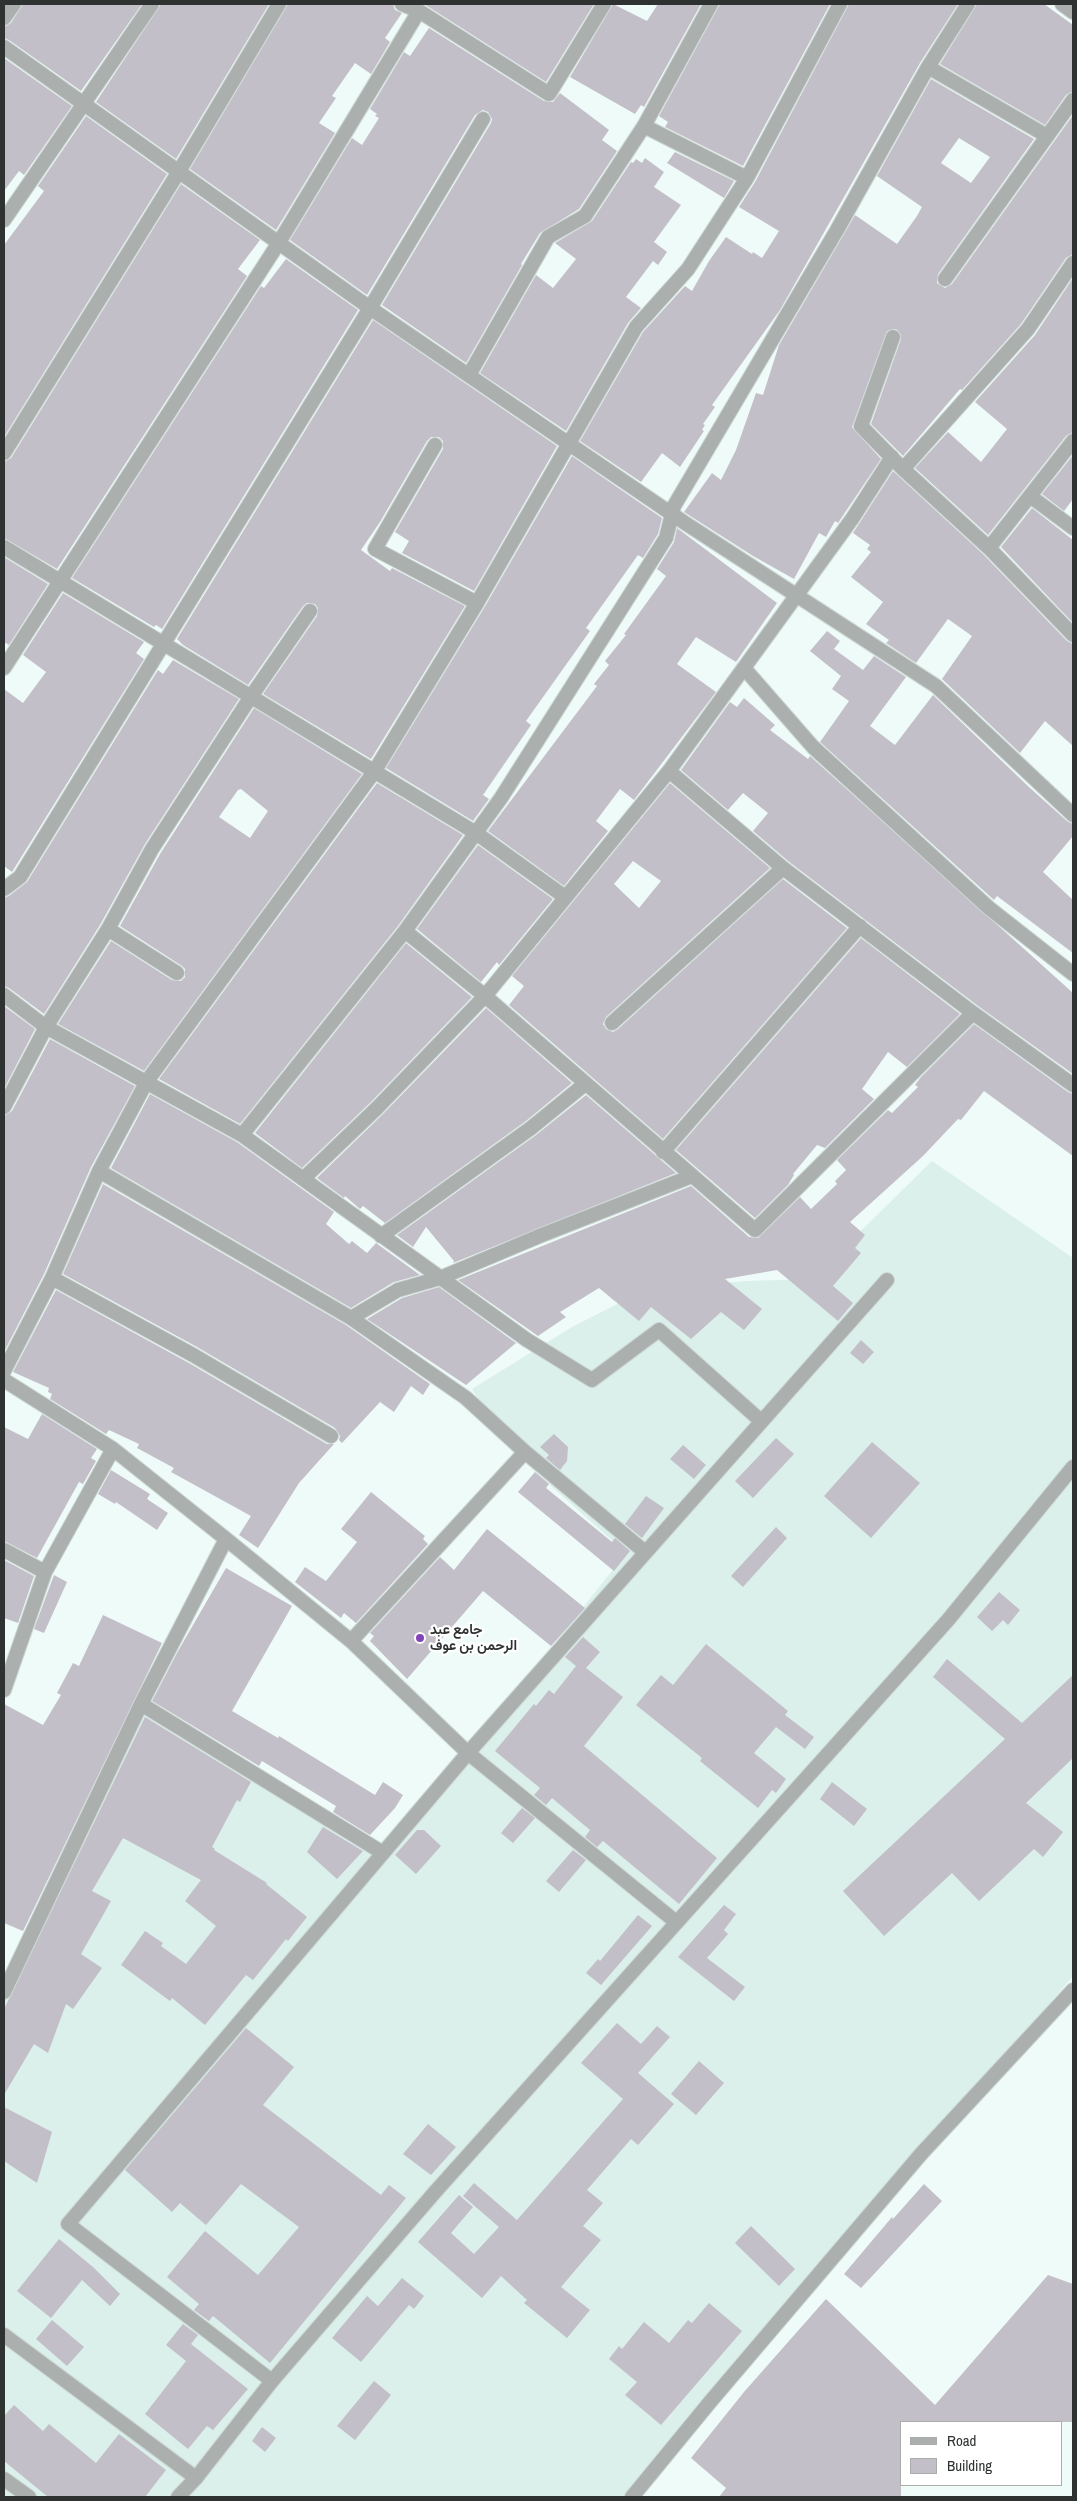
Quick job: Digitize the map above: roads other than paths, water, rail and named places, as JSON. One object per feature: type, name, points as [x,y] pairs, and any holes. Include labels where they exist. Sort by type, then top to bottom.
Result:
[{"type":"street","points":[[4,18],[14,4]]},
{"type":"street","points":[[4,220],[152,4]]},
{"type":"street","points":[[4,453],[178,173],[279,4]]},
{"type":"street","points":[[402,4],[419,11],[549,94],[604,4]]},
{"type":"street","points":[[469,375],[548,238],[585,216],[644,126],[711,4]]},
{"type":"street","points":[[4,1371],[52,1278],[99,1171],[147,1081],[374,772],[477,603],[636,327],[688,269],[747,178],[840,4]]},
{"type":"street","points":[[242,1135],[404,931],[501,798],[666,538],[674,506],[837,230],[928,67],[968,4]]},
{"type":"street","points":[[1062,4],[1073,12]]},
{"type":"street","points":[[4,668],[59,580],[278,244],[419,11]]},
{"type":"street","points":[[4,47],[278,244],[568,444],[796,596],[936,686],[1073,815]]},
{"type":"street","points":[[928,67],[1047,136]]},
{"type":"street","points":[[945,279],[1073,100]]},
{"type":"street","points":[[4,888],[20,877],[370,308],[483,119]]},
{"type":"street","points":[[644,126],[747,178]]},
{"type":"street","points":[[903,469],[1028,329],[1073,263]]},
{"type":"street","points":[[893,338],[861,426],[903,469],[988,548],[1073,635]]},
{"type":"street","points":[[988,548],[1073,441]]},
{"type":"street","points":[[435,445],[375,549],[477,603]]},
{"type":"street","points":[[304,1180],[377,1108],[485,996],[669,771],[852,519],[892,457]]},
{"type":"street","points":[[1030,496],[1073,528]]},
{"type":"street","points":[[4,547],[162,645],[476,833],[565,897]]},
{"type":"street","points":[[4,1107],[46,1026],[108,929],[152,849],[250,698],[310,611]]},
{"type":"street","points":[[744,668],[813,747],[989,908],[1073,974]]},
{"type":"street","points":[[669,771],[783,868],[973,1013],[1073,1085]]},
{"type":"street","points":[[612,1023],[783,868]]},
{"type":"street","points":[[663,1152],[860,926]]},
{"type":"street","points":[[108,929],[177,973]]},
{"type":"street","points":[[404,931],[485,996],[755,1230],[973,1013]]},
{"type":"street","points":[[4,995],[46,1026],[242,1135],[527,1340],[592,1380],[659,1330],[762,1421]]},
{"type":"street","points":[[382,1236],[531,1128],[585,1084]]},
{"type":"street","points":[[99,1171],[351,1318],[466,1398],[525,1452],[646,1552]]},
{"type":"street","points":[[351,1318],[398,1290],[440,1278],[542,1234],[692,1176]]},
{"type":"street","points":[[52,1278],[193,1355],[330,1436]]},
{"type":"street","points":[[272,2381],[68,2224],[468,1753],[887,1280]]},
{"type":"street","points":[[4,1380],[113,1449],[226,1539],[351,1641],[468,1753],[676,1922]]},
{"type":"street","points":[[5,1681],[45,1572],[113,1449]]},
{"type":"street","points":[[351,1641],[525,1452]]},
{"type":"street","points":[[178,2497],[196,2478],[272,2381],[435,2192],[948,1620],[1073,1467]]},
{"type":"street","points":[[4,1992],[141,1704],[226,1539]]},
{"type":"street","points":[[4,1550],[45,1572]]},
{"type":"street","points":[[141,1704],[383,1853]]},
{"type":"street","points":[[632,2497],[710,2402],[921,2154],[1073,1990]]},
{"type":"street","points":[[4,2335],[196,2478]]},
{"type":"street","points":[[4,2479],[30,2497]]},
{"type":"place","name":"جامع عبد الرحمن بن عوف","points":[[420,1638]]}]
